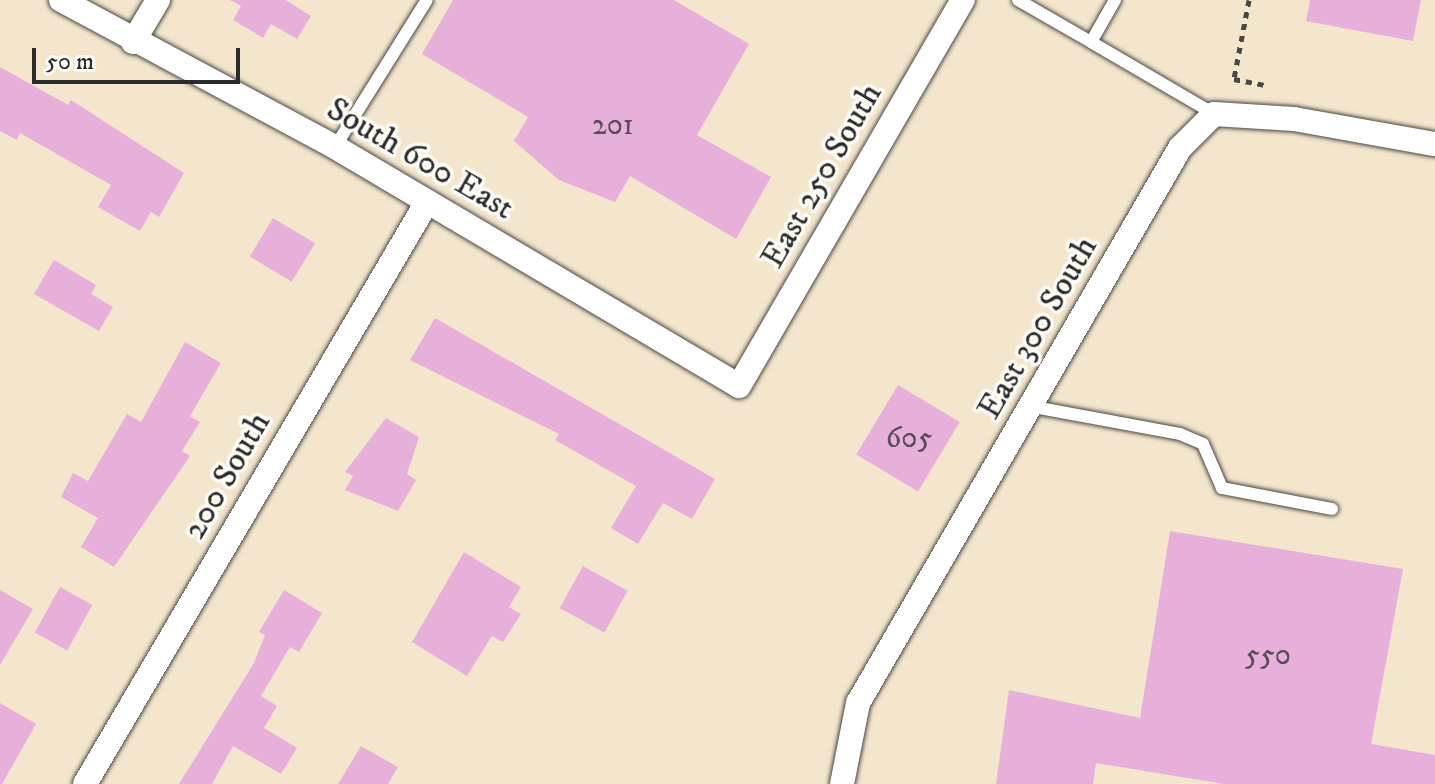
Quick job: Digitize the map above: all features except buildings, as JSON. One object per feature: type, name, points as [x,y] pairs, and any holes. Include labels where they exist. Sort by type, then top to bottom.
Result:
[{"type":"street","name":"South 600 East","points":[[61,0],[133,42],[335,147],[739,386]]},
{"type":"street","points":[[133,42],[158,0]]},
{"type":"street","name":"East 250 South","points":[[739,386],[963,0]]},
{"type":"street","points":[[1214,114],[1294,119],[1435,144]]},
{"type":"street","name":"East 300 South","points":[[842,784],[858,703],[1034,407],[1180,148],[1214,114]]},
{"type":"street","name":"200 South","points":[[85,784],[427,202]]},
{"type":"lane","points":[[335,147],[427,0]]},
{"type":"lane","points":[[1018,0],[1214,114]]},
{"type":"lane","points":[[1091,42],[1115,0]]},
{"type":"lane","points":[[1034,407],[1180,434],[1203,444],[1222,488],[1332,509]]},
{"type":"path","points":[[1249,0],[1234,79],[1265,85]]}]
